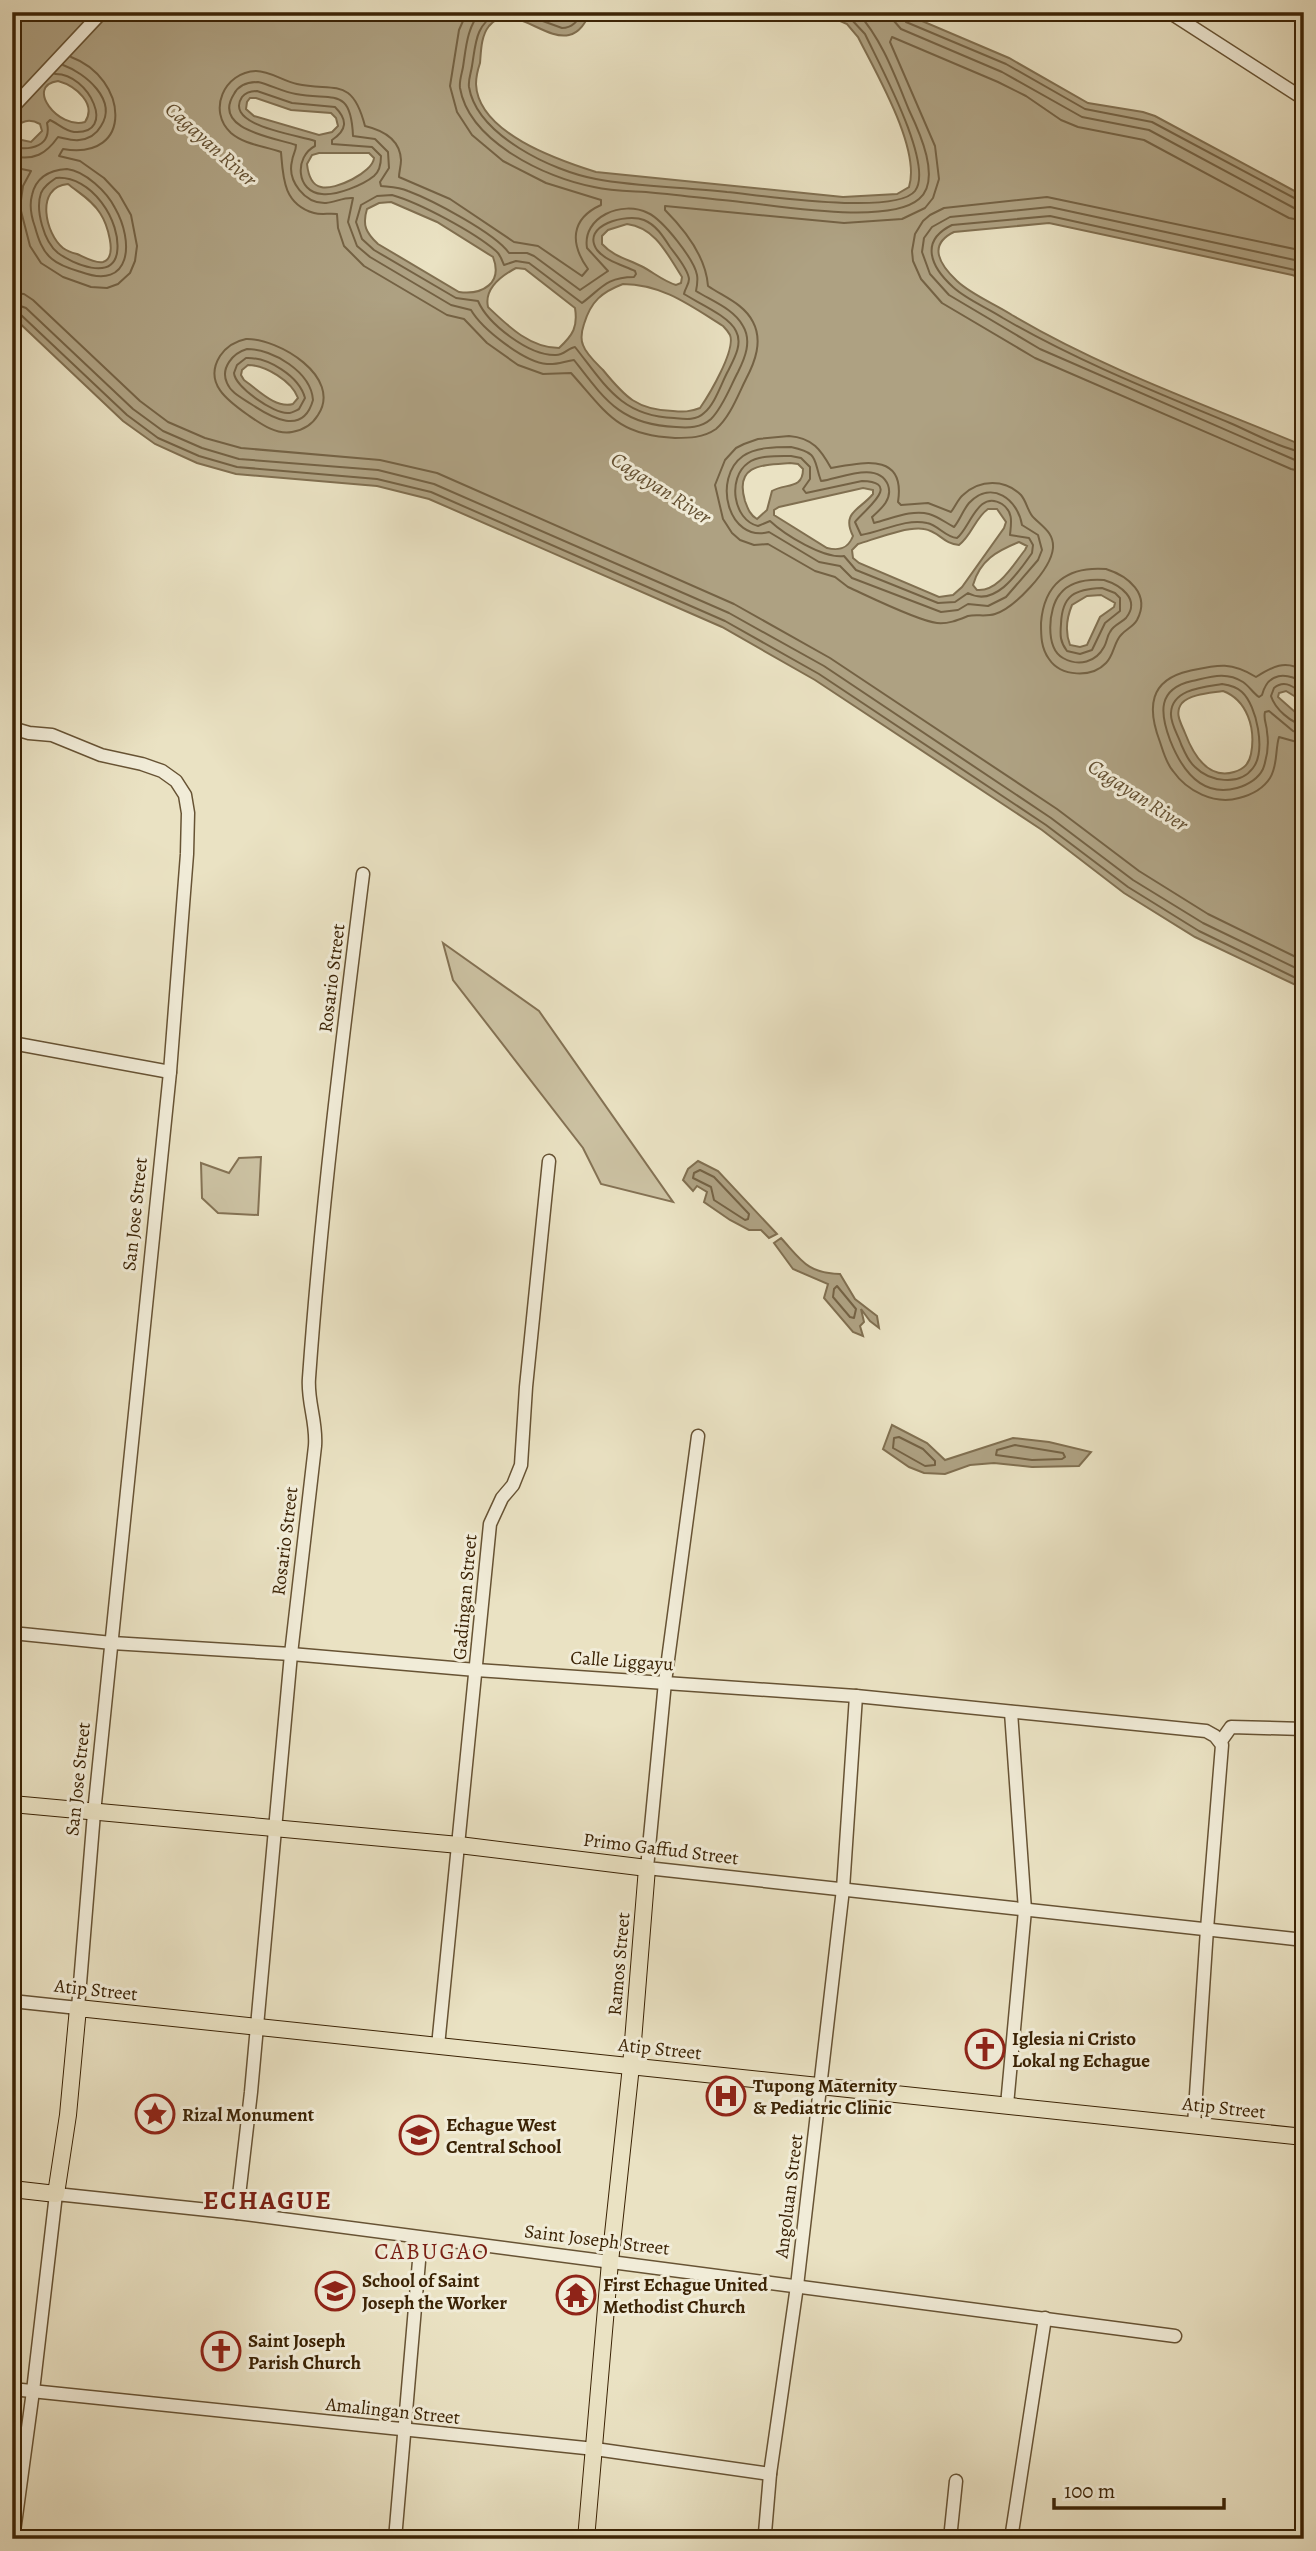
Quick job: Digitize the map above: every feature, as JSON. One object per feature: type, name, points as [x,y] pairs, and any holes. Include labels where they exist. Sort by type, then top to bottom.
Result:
[{"type":"main road","name":"Primo Gaffud Street","points":[[12,1804],[459,1845],[647,1868]]},
{"type":"main road","name":"Ramos Street","points":[[586,2539],[647,1868]]},
{"type":"main road","name":"Atip Street","points":[[78,2008],[1304,2137]]},
{"type":"main road","name":"San Jose Street","points":[[56,2194],[69,2104],[78,2008]]},
{"type":"main road","name":"Saint Joseph Street","points":[[12,2189],[56,2194]]},
{"type":"street","points":[[12,108],[102,12]]},
{"type":"street","points":[[1169,12],[1304,99]]},
{"type":"street","name":"San Jose Street","points":[[12,728],[52,735],[101,755],[162,771],[176,781],[186,794],[187,854],[170,1072],[94,1813],[78,2008]]},
{"type":"street","name":"Rosario Street","points":[[237,2213],[291,1654],[316,1432],[308,1388],[311,1354],[335,1103],[363,874]]},
{"type":"street","points":[[12,1042],[170,1072]]},
{"type":"street","name":"Gadingan Street","points":[[438,2046],[490,1524],[502,1498],[513,1485],[521,1465],[526,1387],[549,1161]]},
{"type":"street","name":"Ramos Street","points":[[647,1868],[664,1682],[698,1436]]},
{"type":"street","name":"Calle Liggayu","points":[[12,1633],[113,1643],[856,1696],[1206,1731],[1221,1743]]},
{"type":"street","name":"Angoluan Street","points":[[767,2536],[770,2474],[797,2286],[843,1889],[856,1696]]},
{"type":"street","points":[[1007,2105],[1024,1910],[1011,1712]]},
{"type":"street","points":[[1194,2125],[1221,1743],[1231,1727],[1304,1729]]},
{"type":"street","name":"Primo Gaffud Street","points":[[647,1868],[1304,1940]]},
{"type":"street","name":"Atip Street","points":[[12,2001],[78,2008]]},
{"type":"street","name":"San Jose Street","points":[[13,2539],[56,2194]]},
{"type":"street","name":"Saint Joseph Street","points":[[56,2194],[237,2213],[1175,2336]]},
{"type":"street","points":[[395,2539],[421,2238]]},
{"type":"street","points":[[1011,2539],[1045,2318]]},
{"type":"street","name":"Amalingan Street","points":[[12,2389],[594,2449],[770,2474]]},
{"type":"street","points":[[950,2539],[956,2481]]},
{"type":"shaded area","points":[[443,943],[539,1011],[673,1202],[601,1184],[583,1148],[453,980]]},
{"type":"shaded area","points":[[261,1157],[258,1215],[218,1213],[202,1198],[201,1163],[229,1173],[239,1158]]},
{"type":"water","name":"Cagayan River","points":[[13,12],[591,12],[585,23],[569,35],[559,35],[507,17],[498,19],[486,30],[476,81],[480,101],[490,117],[522,142],[596,172],[843,197],[897,194],[909,187],[911,171],[909,153],[895,111],[858,37],[847,24],[820,12],[901,12],[1009,58],[1088,103],[1155,116],[1304,196],[1304,279],[1049,223],[954,232],[941,243],[939,255],[951,275],[963,286],[1047,334],[1155,385],[1304,446],[1304,702],[1286,691],[1279,693],[1278,697],[1304,720],[1304,989],[1195,937],[1124,893],[1042,830],[815,680],[722,627],[429,499],[377,486],[236,474],[197,463],[155,444],[123,421],[12,316],[12,138],[31,142],[42,131],[40,124],[29,121],[12,129]],"holes":[[[58,81],[78,91],[88,109],[85,122],[75,123],[56,114],[49,106],[44,91],[48,85]],[[250,98],[291,110],[331,113],[338,126],[332,132],[319,135],[254,116],[246,109]],[[369,153],[374,158],[367,169],[335,186],[321,187],[311,178],[307,164],[312,155]],[[68,184],[89,200],[97,208],[108,231],[111,247],[108,259],[97,262],[63,248],[48,223],[47,202],[50,193],[57,187]],[[391,202],[437,222],[493,257],[493,280],[483,289],[459,292],[378,244],[366,228],[367,209],[379,203]],[[627,224],[637,226],[660,243],[682,277],[681,283],[676,285],[667,281],[615,254],[602,244],[602,236],[608,230]],[[516,268],[525,269],[575,308],[576,320],[568,339],[559,348],[548,347],[529,340],[512,328],[488,307],[489,294],[499,279]],[[623,284],[651,288],[688,304],[723,326],[730,335],[729,351],[721,372],[700,408],[680,412],[641,405],[625,395],[586,352],[582,331],[590,309],[603,294]],[[248,365],[262,368],[284,380],[298,398],[293,404],[280,404],[267,398],[244,380],[242,370]],[[790,463],[798,464],[803,469],[797,483],[772,491],[767,510],[757,519],[748,509],[743,489],[747,473],[761,466]],[[863,488],[873,490],[873,494],[851,516],[849,522],[853,536],[849,544],[839,549],[827,548],[774,515],[774,510],[779,507]],[[988,509],[997,509],[1006,522],[962,587],[953,595],[939,597],[853,558],[852,550],[858,544],[909,529],[929,530],[959,545]],[[1019,542],[1027,546],[998,582],[992,587],[977,590],[973,585],[976,576],[985,563],[997,553]],[[1101,595],[1115,603],[1114,607],[1100,617],[1087,645],[1080,647],[1070,645],[1068,640],[1072,605],[1087,596]],[[1223,691],[1231,695],[1248,716],[1252,734],[1251,754],[1247,763],[1238,771],[1224,773],[1209,769],[1192,749],[1180,722],[1178,714],[1182,703],[1207,693]]]},
{"type":"water","points":[[698,1161],[718,1171],[777,1234],[769,1238],[761,1230],[749,1230],[704,1202],[707,1192],[697,1186],[693,1191],[683,1180],[688,1169]]},
{"type":"water","points":[[781,1238],[812,1268],[840,1274],[855,1299],[877,1316],[879,1328],[861,1309],[864,1322],[860,1326],[863,1336],[853,1332],[824,1298],[828,1284],[793,1269],[774,1243]]},
{"type":"water","points":[[892,1425],[927,1443],[945,1460],[1013,1438],[1049,1442],[1091,1452],[1079,1466],[1032,1467],[994,1463],[970,1465],[945,1474],[924,1473],[909,1467],[883,1449]]},
{"type":"place","name":"Iglesia ni Cristo Lokal ng Echague","points":[[985,2049]]},
{"type":"place","name":"Tupong Maternity & Pediatric Clinic","points":[[726,2096]]},
{"type":"place","name":"Rizal Monument","points":[[155,2114]]},
{"type":"place","name":"Echague West Central School","points":[[419,2135]]},
{"type":"place","name":"School of Saint Joseph the Worker","points":[[335,2291]]},
{"type":"place","name":"First Echague United Methodist Church","points":[[576,2295]]},
{"type":"place","name":"Saint Joseph Parish Church","points":[[221,2351]]},
{"type":"district","name":"ECHAGUE","points":[[268,2200]]},
{"type":"district","name":"CABUGAO","points":[[432,2251]]}]
